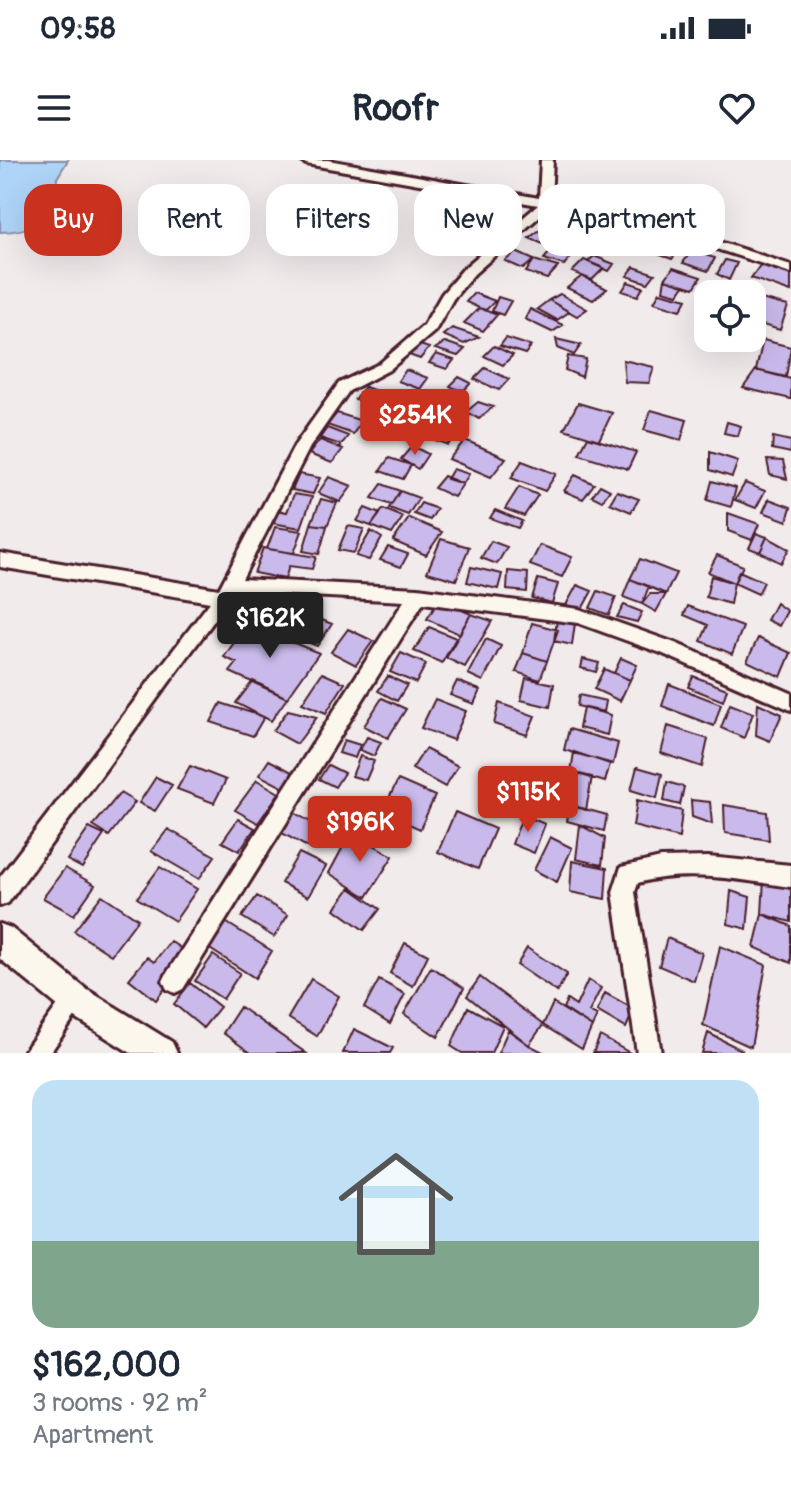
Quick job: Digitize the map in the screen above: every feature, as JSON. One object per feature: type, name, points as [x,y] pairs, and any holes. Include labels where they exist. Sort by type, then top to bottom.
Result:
[{"type":"street","points":[[306,160],[436,181],[538,203]]},
{"type":"street","points":[[546,184],[547,160]]},
{"type":"street","points":[[0,895],[227,591],[303,445],[344,387],[384,367],[430,328],[447,297],[469,271],[538,211]]},
{"type":"street","points":[[725,248],[791,269]]},
{"type":"street","points":[[0,560],[227,591],[418,595],[579,616],[668,648],[791,702]]},
{"type":"street","points":[[175,981],[418,595]]},
{"type":"street","points":[[649,1053],[624,892],[629,875],[643,870],[704,869],[791,876]]},
{"type":"street","points":[[0,939],[75,1000],[161,1053]]},
{"type":"street","points":[[35,1053],[75,1000]]},
{"type":"water","points":[[0,160],[68,160],[57,184],[24,184],[24,229],[0,232]]},
{"type":"building","points":[[538,231],[538,242],[529,238]]},
{"type":"building","points":[[522,255],[534,260],[523,269],[505,261],[511,256]]},
{"type":"building","points":[[546,256],[571,256],[564,265],[544,259]]},
{"type":"building","points":[[594,256],[614,264],[609,271],[588,262]]},
{"type":"building","points":[[688,256],[715,258],[708,271],[683,263]]},
{"type":"building","points":[[534,260],[558,267],[547,279],[526,272]]},
{"type":"building","points":[[584,260],[604,268],[592,280],[572,272]]},
{"type":"building","points":[[725,260],[737,263],[729,280],[717,274]]},
{"type":"building","points":[[761,264],[791,274],[791,292],[766,283],[766,280],[751,278]]},
{"type":"building","points":[[634,267],[655,274],[648,283],[627,276]]},
{"type":"building","points":[[673,268],[701,277],[694,280],[694,288],[665,279]]},
{"type":"building","points":[[582,276],[607,289],[593,300],[567,288]]},
{"type":"building","points":[[665,279],[684,285],[678,294],[663,290]]},
{"type":"building","points":[[628,282],[643,287],[638,296],[622,291]]},
{"type":"building","points":[[660,292],[687,299],[681,310],[654,302]]},
{"type":"building","points":[[474,293],[495,301],[486,310],[479,308],[466,302]]},
{"type":"building","points":[[560,294],[587,309],[577,316],[549,300]]},
{"type":"building","points":[[498,297],[511,301],[503,315],[492,311]]},
{"type":"building","points":[[549,300],[569,312],[557,320],[537,309]]},
{"type":"building","points":[[766,300],[788,306],[780,330],[766,326]]},
{"type":"building","points":[[479,308],[497,315],[483,331],[464,323]]},
{"type":"building","points":[[530,309],[563,325],[552,332],[525,319]]},
{"type":"building","points":[[452,328],[479,337],[464,344],[443,335]]},
{"type":"building","points":[[506,338],[531,346],[525,354],[500,346]]},
{"type":"building","points":[[556,339],[581,345],[574,355],[558,348]]},
{"type":"building","points":[[766,341],[791,347],[786,377],[756,370],[760,352],[766,352]]},
{"type":"building","points":[[445,342],[465,349],[458,356],[435,349]]},
{"type":"building","points":[[417,344],[429,348],[420,359],[409,355]]},
{"type":"building","points":[[494,346],[513,355],[503,365],[484,356]]},
{"type":"building","points":[[436,354],[454,360],[447,369],[429,363]]},
{"type":"building","points":[[568,356],[586,359],[582,377],[565,370]]},
{"type":"building","points":[[623,360],[654,367],[649,383],[625,382]]},
{"type":"building","points":[[485,368],[509,379],[499,390],[474,379]]},
{"type":"building","points":[[406,370],[428,378],[420,389],[398,381]]},
{"type":"building","points":[[756,370],[791,379],[791,399],[743,388]]},
{"type":"building","points":[[459,377],[471,383],[462,392],[450,386]]},
{"type":"building","points":[[365,387],[405,401],[395,414],[355,399]]},
{"type":"building","points":[[478,402],[493,407],[479,419],[466,412]]},
{"type":"building","points":[[578,403],[612,413],[599,440],[564,429]]},
{"type":"building","points":[[651,410],[687,420],[681,440],[644,430]]},
{"type":"building","points":[[337,413],[362,421],[353,434],[327,425]]},
{"type":"building","points":[[385,413],[398,418],[389,429],[376,424]]},
{"type":"building","points":[[435,416],[462,427],[448,445],[420,434]]},
{"type":"building","points":[[727,422],[741,426],[738,436],[724,433]]},
{"type":"building","points":[[327,428],[348,436],[341,445],[320,438]]},
{"type":"building","points":[[588,437],[636,452],[628,469],[579,454]]},
{"type":"building","points":[[773,437],[791,441],[791,453],[772,449]]},
{"type":"building","points":[[320,440],[343,449],[332,463],[309,454]]},
{"type":"building","points":[[465,440],[506,458],[491,477],[449,459]]},
{"type":"building","points":[[412,446],[428,454],[418,469],[401,459]]},
{"type":"building","points":[[710,452],[738,461],[732,477],[710,470]]},
{"type":"building","points":[[389,458],[411,465],[403,479],[380,471]]},
{"type":"building","points":[[767,460],[783,461],[787,479],[770,475]]},
{"type":"building","points":[[522,461],[556,474],[545,491],[511,478]]},
{"type":"building","points":[[453,469],[469,474],[463,484],[447,479]]},
{"type":"building","points":[[299,474],[320,478],[313,494],[292,490]]},
{"type":"building","points":[[575,475],[594,484],[583,499],[564,491]]},
{"type":"building","points":[[444,476],[463,484],[454,497],[434,488]]},
{"type":"building","points":[[329,477],[352,486],[340,502],[318,493]]},
{"type":"building","points":[[712,481],[736,488],[731,507],[707,500]]},
{"type":"building","points":[[745,483],[765,491],[756,508],[735,500]]},
{"type":"building","points":[[382,484],[400,491],[391,505],[372,498]]},
{"type":"building","points":[[600,485],[610,490],[602,501],[592,496]]},
{"type":"building","points":[[519,487],[538,495],[524,516],[505,509]]},
{"type":"building","points":[[400,491],[419,498],[408,515],[389,508]]},
{"type":"building","points":[[617,491],[639,499],[631,512],[610,503]]},
{"type":"building","points":[[294,494],[312,497],[301,528],[272,523],[277,510],[287,512]]},
{"type":"building","points":[[321,499],[337,503],[327,526],[311,524]]},
{"type":"building","points":[[769,499],[791,507],[787,521],[763,512]]},
{"type":"building","points":[[421,503],[437,509],[430,520],[414,514]]},
{"type":"building","points":[[365,508],[380,514],[371,526],[357,521]]},
{"type":"building","points":[[383,509],[403,517],[392,534],[371,526]]},
{"type":"building","points":[[495,510],[522,521],[518,528],[490,518]]},
{"type":"building","points":[[728,513],[759,524],[752,540],[728,531]]},
{"type":"building","points":[[409,518],[442,532],[426,555],[393,541]]},
{"type":"building","points":[[311,524],[327,526],[319,554],[303,551]]},
{"type":"building","points":[[348,526],[364,529],[354,553],[338,550]]},
{"type":"building","points":[[275,527],[302,531],[294,553],[267,549]]},
{"type":"building","points":[[371,531],[382,538],[369,560],[356,556]]},
{"type":"building","points":[[756,533],[767,537],[760,552],[749,548]]},
{"type":"building","points":[[767,537],[789,549],[781,563],[760,552]]},
{"type":"building","points":[[441,539],[469,547],[456,580],[427,572]]},
{"type":"building","points":[[491,541],[507,547],[497,564],[481,558]]},
{"type":"building","points":[[540,545],[572,557],[562,577],[530,565]]},
{"type":"building","points":[[388,547],[408,554],[401,567],[380,560]]},
{"type":"building","points":[[263,548],[316,557],[312,569],[289,566],[285,579],[254,573]]},
{"type":"building","points":[[717,555],[743,566],[734,583],[708,572]]},
{"type":"building","points":[[640,559],[676,573],[666,594],[630,579]]},
{"type":"building","points":[[471,567],[502,574],[498,589],[467,582]]},
{"type":"building","points":[[508,571],[528,573],[527,592],[507,590]]},
{"type":"building","points":[[739,571],[764,582],[758,594],[734,583]]},
{"type":"building","points":[[711,576],[734,583],[730,604],[706,597]]},
{"type":"building","points":[[538,579],[558,584],[552,603],[532,598]]},
{"type":"building","points":[[630,579],[649,586],[642,604],[623,597]]},
{"type":"building","points":[[577,585],[592,591],[581,611],[566,605]]},
{"type":"building","points":[[598,591],[616,597],[609,615],[590,608]]},
{"type":"building","points":[[650,594],[666,594],[656,612],[642,604]]},
{"type":"building","points":[[439,600],[471,614],[459,634],[427,619]]},
{"type":"building","points":[[776,603],[787,611],[779,626],[767,620]]},
{"type":"building","points":[[284,605],[332,624],[317,646],[300,639],[293,643],[266,632]]},
{"type":"building","points":[[624,605],[642,612],[637,622],[617,617]]},
{"type":"building","points":[[688,606],[743,627],[732,654],[701,641],[708,625],[684,615]]},
{"type":"building","points":[[471,614],[492,621],[465,667],[446,658]]},
{"type":"building","points":[[557,620],[575,623],[572,645],[554,641]]},
{"type":"building","points":[[532,623],[558,630],[547,661],[523,653]]},
{"type":"building","points":[[247,624],[319,653],[287,698],[230,672],[237,663],[224,657]]},
{"type":"building","points":[[429,627],[456,638],[442,663],[414,651]]},
{"type":"building","points":[[348,629],[373,641],[356,665],[331,652]]},
{"type":"building","points":[[758,638],[791,653],[781,677],[747,661]]},
{"type":"building","points":[[486,639],[501,646],[483,681],[468,674]]},
{"type":"building","points":[[401,653],[426,664],[416,683],[390,672]]},
{"type":"building","points":[[523,653],[547,661],[540,680],[516,672]]},
{"type":"building","points":[[621,658],[637,665],[630,680],[614,673]]},
{"type":"building","points":[[583,659],[599,663],[596,672],[581,668]]},
{"type":"building","points":[[604,669],[630,680],[620,701],[594,689]]},
{"type":"building","points":[[322,673],[345,683],[326,713],[302,703]]},
{"type":"building","points":[[388,676],[407,685],[397,701],[378,691]]},
{"type":"building","points":[[693,676],[727,689],[723,701],[688,687]]},
{"type":"building","points":[[526,678],[554,684],[550,707],[521,700]]},
{"type":"building","points":[[253,681],[287,698],[271,721],[236,703]]},
{"type":"building","points":[[457,681],[480,690],[474,704],[450,695]]},
{"type":"building","points":[[669,684],[721,704],[714,726],[662,706]]},
{"type":"building","points":[[579,695],[606,701],[604,712],[577,706]]},
{"type":"building","points":[[382,698],[406,709],[388,738],[364,726]]},
{"type":"building","points":[[435,699],[466,711],[453,740],[421,728]]},
{"type":"building","points":[[221,703],[264,717],[253,736],[211,722]]},
{"type":"building","points":[[499,703],[535,716],[527,735],[494,724]]},
{"type":"building","points":[[758,703],[782,714],[770,741],[756,735]]},
{"type":"building","points":[[730,704],[753,713],[744,738],[721,728]]},
{"type":"building","points":[[583,708],[611,715],[607,735],[579,728]]},
{"type":"building","points":[[288,710],[317,717],[297,744],[273,731]]},
{"type":"building","points":[[668,726],[708,739],[702,767],[661,753]]},
{"type":"building","points":[[569,729],[618,743],[613,764],[564,750]]},
{"type":"building","points":[[367,737],[381,742],[374,756],[360,750]]},
{"type":"building","points":[[344,740],[360,745],[355,758],[339,753]]},
{"type":"building","points":[[425,749],[458,766],[445,787],[412,769]]},
{"type":"building","points":[[574,752],[610,764],[605,782],[571,772]]},
{"type":"building","points":[[360,756],[374,761],[366,780],[352,776]]},
{"type":"building","points":[[269,760],[296,774],[286,789],[259,775]]},
{"type":"building","points":[[328,765],[344,773],[335,787],[319,779]]},
{"type":"building","points":[[190,766],[226,780],[214,803],[177,789]]},
{"type":"building","points":[[637,767],[662,774],[657,798],[631,790]]},
{"type":"building","points":[[571,772],[592,777],[586,810],[565,804]]},
{"type":"building","points":[[156,777],[172,785],[155,811],[139,803]]},
{"type":"building","points":[[257,780],[279,793],[258,823],[235,810]]},
{"type":"building","points":[[398,780],[435,796],[420,829],[382,812]]},
{"type":"building","points":[[667,782],[684,787],[680,805],[664,801]]},
{"type":"building","points":[[120,793],[135,802],[109,836],[93,826]]},
{"type":"building","points":[[637,800],[682,811],[679,838],[633,826]]},
{"type":"building","points":[[691,800],[710,802],[712,824],[692,817]]},
{"type":"building","points":[[570,805],[607,815],[604,831],[567,821]]},
{"type":"building","points":[[724,805],[767,812],[769,840],[725,833]]},
{"type":"building","points":[[293,812],[321,828],[309,848],[280,832]]},
{"type":"building","points":[[455,812],[495,829],[478,869],[438,852]]},
{"type":"building","points":[[523,815],[545,824],[534,853],[512,844]]},
{"type":"building","points":[[238,819],[255,828],[239,851],[222,842]]},
{"type":"building","points":[[580,825],[605,838],[602,865],[576,859]]},
{"type":"building","points":[[89,828],[104,835],[82,868],[67,860]]},
{"type":"building","points":[[168,829],[215,856],[199,879],[151,851]]},
{"type":"building","points":[[351,832],[393,856],[367,897],[329,873]]},
{"type":"building","points":[[550,837],[572,848],[557,882],[534,870]]},
{"type":"building","points":[[299,853],[326,866],[308,897],[281,883]]},
{"type":"building","points":[[572,861],[607,868],[605,899],[570,892]]},
{"type":"building","points":[[160,867],[197,889],[175,921],[137,898]]},
{"type":"building","points":[[65,868],[95,885],[74,915],[43,898]]},
{"type":"building","points":[[764,879],[791,886],[791,922],[762,914]]},
{"type":"building","points":[[350,888],[380,909],[364,930],[335,909]]},
{"type":"building","points":[[731,891],[750,897],[747,929],[728,924]]},
{"type":"building","points":[[102,895],[138,919],[111,955],[74,931]]},
{"type":"building","points":[[257,896],[288,915],[274,937],[242,917]]},
{"type":"building","points":[[762,914],[791,926],[791,963],[754,947]]},
{"type":"building","points":[[219,918],[272,951],[255,978],[202,944]]},
{"type":"building","points":[[667,938],[702,953],[694,981],[659,966]]},
{"type":"building","points":[[170,941],[190,955],[156,1000],[129,979],[147,957],[154,962]]},
{"type":"building","points":[[405,943],[428,955],[413,986],[390,973]]},
{"type":"building","points":[[720,946],[766,965],[751,1047],[703,1025]]},
{"type":"building","points":[[527,948],[567,974],[557,992],[517,965]]},
{"type":"building","points":[[213,955],[240,973],[223,999],[195,981]]},
{"type":"building","points":[[431,967],[464,988],[438,1037],[404,1014]]},
{"type":"building","points":[[480,977],[543,1025],[529,1045],[467,996]]},
{"type":"building","points":[[311,979],[339,996],[317,1036],[288,1018]]},
{"type":"building","points":[[379,980],[405,994],[390,1024],[364,1008]]},
{"type":"building","points":[[588,980],[601,988],[589,1012],[597,1016],[592,1027],[563,1008],[567,1000],[576,1006]]},
{"type":"building","points":[[190,983],[220,1007],[203,1028],[174,1004]]},
{"type":"building","points":[[605,993],[634,1009],[626,1028],[597,1011]]},
{"type":"building","points":[[553,1003],[592,1027],[582,1049],[543,1025]]},
{"type":"building","points":[[240,1007],[306,1053],[251,1053],[223,1033]]},
{"type":"building","points":[[468,1007],[503,1026],[491,1053],[462,1053],[451,1046]]},
{"type":"building","points":[[354,1029],[393,1048],[390,1053],[343,1053]]},
{"type":"building","points":[[508,1030],[529,1045],[545,1053],[498,1053]]},
{"type":"building","points":[[708,1033],[742,1050],[741,1053],[702,1053]]},
{"type":"building","points":[[600,1036],[630,1053],[593,1053]]}]
